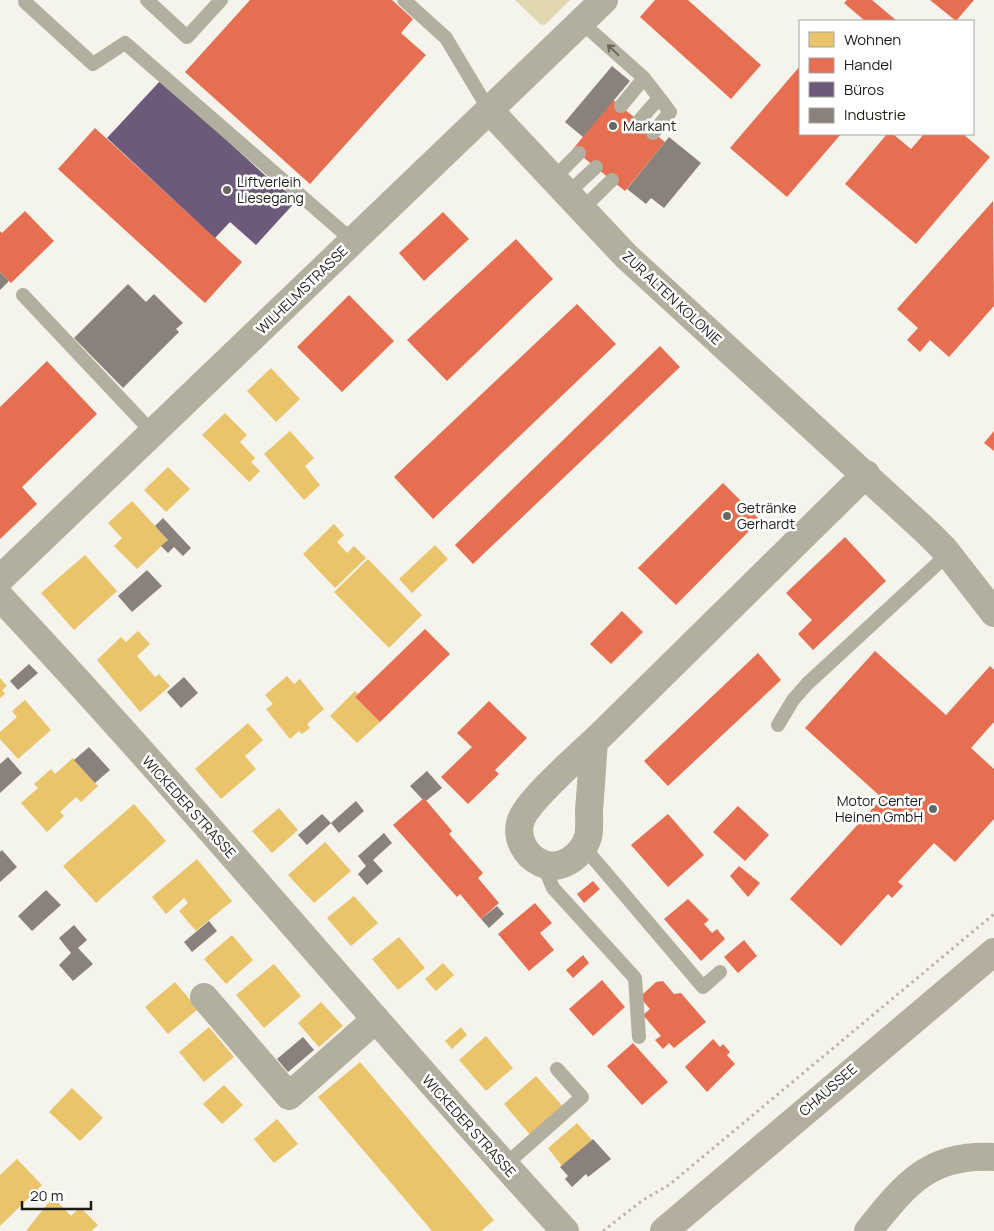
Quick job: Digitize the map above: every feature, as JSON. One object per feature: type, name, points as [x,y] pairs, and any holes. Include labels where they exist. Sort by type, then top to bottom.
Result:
[{"type":"main road","name":"CHAUSSEE","points":[[664,1231],[994,952]]},
{"type":"street","name":"WILHELMSTRASSE","points":[[0,579],[604,0]]},
{"type":"street","name":"ZUR ALTEN KOLONIE","points":[[489,110],[626,256],[866,474],[927,532],[948,554],[994,613]]},
{"type":"street","points":[[594,742],[588,836],[583,846],[569,862],[556,866],[543,864],[529,855],[518,833],[521,820],[529,806],[866,474]]},
{"type":"street","name":"WICKEDER STRASSE","points":[[0,597],[54,654],[504,1166],[565,1231]]},
{"type":"street","points":[[204,997],[289,1096],[376,1019]]},
{"type":"street","points":[[868,1231],[903,1187],[926,1171],[948,1160],[971,1155],[994,1156]]},
{"type":"lane","points":[[147,0],[187,37],[221,0]]},
{"type":"lane","points":[[404,0],[446,38],[489,110]]},
{"type":"lane","points":[[25,2],[93,64],[125,44],[352,241]]},
{"type":"lane","points":[[581,22],[644,78],[670,112],[653,133]]},
{"type":"lane","points":[[621,106],[644,78]]},
{"type":"lane","points":[[638,121],[659,98]]},
{"type":"lane","points":[[568,194],[579,153]]},
{"type":"lane","points":[[568,194],[596,168]]},
{"type":"lane","points":[[568,194],[612,180]]},
{"type":"lane","points":[[24,295],[153,433]]},
{"type":"lane","points":[[778,725],[793,700],[807,684],[948,554]]},
{"type":"lane","points":[[583,846],[703,987],[720,972]]},
{"type":"lane","points":[[543,864],[553,888],[635,978],[639,1037]]},
{"type":"lane","points":[[504,1166],[582,1098],[557,1069]]},
{"type":"path","points":[[603,1231],[643,1200],[670,1185],[994,914]]},
{"type":"shaded area","points":[[515,0],[570,0],[545,25],[540,24]]},
{"type":"building: Wohnen","points":[[271,368],[300,399],[276,422],[247,391]]},
{"type":"building: Wohnen","points":[[225,413],[247,435],[240,442],[255,458],[251,462],[260,471],[249,482],[202,435]]},
{"type":"building: Wohnen","points":[[290,431],[314,458],[305,466],[320,485],[304,500],[264,454]]},
{"type":"building: Wohnen","points":[[168,467],[190,489],[166,512],[144,490]]},
{"type":"building: Wohnen","points":[[132,501],[168,540],[137,569],[114,546],[122,538],[108,523]]},
{"type":"building: Wohnen","points":[[334,524],[344,535],[337,542],[347,553],[354,546],[366,558],[335,588],[303,554]]},
{"type":"building: Wohnen","points":[[435,545],[448,559],[412,593],[399,579]]},
{"type":"building: Wohnen","points":[[85,555],[117,591],[74,630],[41,593]]},
{"type":"building: Wohnen","points":[[368,559],[422,615],[389,648],[334,592]]},
{"type":"building: Wohnen","points":[[138,631],[150,644],[137,656],[155,677],[159,674],[170,686],[140,712],[97,660],[121,637],[126,642]]},
{"type":"building: Wohnen","points":[[287,676],[294,684],[300,679],[324,709],[307,724],[310,728],[302,734],[299,731],[290,739],[266,709],[273,704],[265,695]]},
{"type":"building: Wohnen","points":[[0,678],[7,686],[2,690],[5,694],[0,698]]},
{"type":"building: Wohnen","points":[[355,691],[358,694],[355,697],[380,722],[357,743],[330,716]]},
{"type":"building: Wohnen","points":[[25,700],[51,730],[18,759],[0,739],[0,732],[17,717],[12,711]]},
{"type":"building: Wohnen","points":[[248,723],[263,740],[245,756],[256,769],[221,799],[195,769]]},
{"type":"building: Wohnen","points":[[73,758],[98,786],[81,802],[76,797],[60,812],[64,816],[47,832],[21,803],[38,788],[34,784],[51,769],[55,774]]},
{"type":"building: Wohnen","points":[[134,804],[166,841],[96,903],[63,866]]},
{"type":"building: Wohnen","points":[[279,808],[298,830],[272,853],[252,831]]},
{"type":"building: Wohnen","points":[[325,842],[351,871],[314,903],[288,875]]},
{"type":"building: Wohnen","points":[[197,859],[232,901],[196,931],[179,911],[188,903],[184,898],[166,914],[152,897]]},
{"type":"building: Wohnen","points":[[354,896],[378,923],[351,946],[327,918]]},
{"type":"building: Wohnen","points":[[232,935],[253,960],[226,984],[204,959]]},
{"type":"building: Wohnen","points":[[399,937],[425,968],[398,990],[372,959]]},
{"type":"building: Wohnen","points":[[443,963],[454,975],[436,991],[425,979]]},
{"type":"building: Wohnen","points":[[274,964],[301,996],[264,1028],[236,995]]},
{"type":"building: Wohnen","points":[[175,982],[198,1009],[168,1034],[145,1007]]},
{"type":"building: Wohnen","points":[[321,1002],[343,1026],[319,1047],[298,1023]]},
{"type":"building: Wohnen","points":[[209,1027],[234,1057],[204,1082],[179,1052]]},
{"type":"building: Wohnen","points":[[461,1027],[467,1035],[452,1049],[445,1041]]},
{"type":"building: Wohnen","points":[[486,1036],[513,1068],[486,1091],[459,1060]]},
{"type":"building: Wohnen","points":[[360,1062],[494,1220],[481,1231],[432,1231],[318,1097]]},
{"type":"building: Wohnen","points":[[536,1076],[565,1109],[532,1137],[504,1104]]},
{"type":"building: Wohnen","points":[[224,1085],[243,1105],[222,1124],[203,1104]]},
{"type":"building: Wohnen","points":[[72,1088],[103,1118],[80,1141],[49,1112]]},
{"type":"building: Wohnen","points":[[277,1119],[298,1144],[274,1163],[254,1139]]},
{"type":"building: Wohnen","points":[[577,1123],[592,1140],[562,1166],[548,1148]]},
{"type":"building: Wohnen","points":[[17,1159],[42,1185],[0,1226],[0,1175]]},
{"type":"building: Wohnen","points":[[53,1197],[71,1216],[80,1207],[98,1225],[91,1231],[26,1231]]},
{"type":"building: Handel","points":[[250,0],[392,0],[413,19],[401,33],[426,55],[310,184],[185,72]]},
{"type":"building: Handel","points":[[655,0],[688,0],[761,65],[731,99],[640,17]]},
{"type":"building: Handel","points":[[847,0],[872,0],[896,20],[864,20],[844,3]]},
{"type":"building: Handel","points":[[930,0],[974,0],[957,20]]},
{"type":"building: Handel","points":[[799,67],[799,135],[840,135],[787,197],[730,148]]},
{"type":"building: Handel","points":[[613,100],[665,142],[625,191],[573,149]]},
{"type":"building: Handel","points":[[95,128],[242,262],[205,303],[58,169]]},
{"type":"building: Handel","points":[[886,135],[894,135],[911,149],[923,135],[964,135],[990,157],[916,244],[845,184]]},
{"type":"building: Handel","points":[[993,201],[994,306],[949,357],[930,340],[920,352],[907,340],[918,328],[897,309]]},
{"type":"building: Handel","points":[[25,211],[54,241],[11,283],[0,272],[0,231],[2,233]]},
{"type":"building: Handel","points":[[443,212],[469,239],[424,281],[399,253]]},
{"type":"building: Handel","points":[[516,239],[553,279],[447,381],[407,340]]},
{"type":"building: Handel","points":[[349,295],[394,341],[342,392],[297,347]]},
{"type":"building: Handel","points":[[577,304],[616,344],[433,519],[394,477]]},
{"type":"building: Handel","points":[[660,346],[680,367],[473,564],[455,545]]},
{"type":"building: Handel","points":[[47,361],[97,414],[22,487],[37,504],[0,539],[0,407]]},
{"type":"building: Handel","points":[[994,431],[994,451],[984,443]]},
{"type":"building: Handel","points":[[723,483],[760,520],[676,605],[638,568]]},
{"type":"building: Handel","points":[[845,537],[886,581],[813,650],[798,634],[812,620],[786,593]]},
{"type":"building: Handel","points":[[622,611],[643,632],[611,664],[590,644]]},
{"type":"building: Handel","points":[[425,629],[450,654],[380,722],[355,697]]},
{"type":"building: Handel","name":"Motor Center Heinen GmbH","points":[[875,651],[946,715],[990,666],[994,670],[994,722],[971,748],[994,769],[994,819],[955,862],[934,843],[898,882],[903,886],[892,898],[888,894],[841,946],[790,899],[882,798],[805,728]]},
{"type":"building: Handel","points":[[758,653],[781,680],[668,786],[644,761]]},
{"type":"building: Handel","points":[[489,701],[527,738],[495,770],[499,774],[468,804],[441,777],[472,747],[457,733]]},
{"type":"building: Handel","points":[[424,798],[452,831],[449,834],[483,873],[478,878],[499,903],[481,919],[460,894],[457,897],[393,825]]},
{"type":"building: Handel","points":[[738,806],[769,835],[745,861],[713,832]]},
{"type":"building: Handel","points":[[668,814],[704,855],[668,887],[631,845]]},
{"type":"building: Handel","points":[[739,866],[760,883],[748,897],[730,876]]},
{"type":"building: Handel","points":[[593,881],[600,889],[584,903],[577,894]]},
{"type":"building: Handel","points":[[688,899],[709,920],[704,924],[712,933],[717,929],[725,939],[701,961],[664,919]]},
{"type":"building: Handel","points":[[535,903],[552,923],[540,933],[554,950],[529,971],[498,934]]},
{"type":"building: Handel","points":[[744,940],[757,956],[738,973],[724,957]]},
{"type":"building: Handel","points":[[583,955],[589,963],[573,978],[566,970]]},
{"type":"building: Handel","points":[[602,980],[625,1007],[593,1036],[569,1009]]},
{"type":"building: Handel","points":[[663,981],[674,994],[681,993],[706,1022],[674,1048],[669,1043],[663,1049],[655,1040],[661,1036],[643,1015],[650,1009],[642,1000],[643,994],[656,982]]},
{"type":"building: Handel","points":[[713,1039],[720,1047],[723,1044],[730,1052],[727,1055],[735,1064],[707,1092],[685,1067]]},
{"type":"building: Handel","points":[[633,1043],[668,1082],[642,1105],[607,1066]]},
{"type":"building: Büros","points":[[161,80],[269,179],[272,175],[298,199],[256,245],[230,222],[215,238],[107,138]]},
{"type":"building: Industrie","points":[[612,66],[630,81],[583,137],[565,122]]},
{"type":"building: Industrie","points":[[669,137],[701,163],[664,208],[651,198],[646,204],[627,189]]},
{"type":"building: Industrie","points":[[0,272],[9,281],[0,290]]},
{"type":"building: Industrie","points":[[128,284],[146,302],[154,294],[183,323],[176,329],[179,332],[123,388],[74,338]]},
{"type":"building: Industrie","points":[[163,518],[191,548],[183,556],[174,547],[168,553],[161,546],[168,540],[155,526]]},
{"type":"building: Industrie","points":[[147,570],[162,586],[132,612],[118,596]]},
{"type":"building: Industrie","points":[[29,664],[38,673],[18,690],[10,681]]},
{"type":"building: Industrie","points":[[184,677],[198,693],[181,708],[167,692]]},
{"type":"building: Industrie","points":[[89,747],[110,770],[95,783],[74,760]]},
{"type":"building: Industrie","points":[[8,757],[22,773],[0,793],[0,764]]},
{"type":"building: Industrie","points":[[427,771],[442,788],[426,801],[410,786]]},
{"type":"building: Industrie","points":[[356,801],[364,811],[339,833],[331,823]]},
{"type":"building: Industrie","points":[[322,814],[331,823],[307,845],[298,835]]},
{"type":"building: Industrie","points":[[384,833],[392,843],[373,860],[383,871],[367,885],[358,874],[366,866],[358,856]]},
{"type":"building: Industrie","points":[[2,850],[17,867],[0,882],[0,852]]},
{"type":"building: Industrie","points":[[46,890],[61,905],[32,931],[18,916]]},
{"type":"building: Industrie","points":[[497,906],[504,914],[489,928],[481,919]]},
{"type":"building: Industrie","points":[[209,921],[217,931],[192,952],[184,942]]},
{"type":"building: Industrie","points":[[74,925],[87,940],[78,948],[93,964],[73,981],[59,965],[71,953],[59,938]]},
{"type":"building: Industrie","points":[[303,1037],[314,1050],[288,1072],[277,1059]]},
{"type":"building: Industrie","points":[[593,1139],[611,1159],[588,1177],[586,1174],[572,1187],[565,1179],[568,1176],[560,1167]]},
{"type":"place","name":"Markant","points":[[613,126]]},
{"type":"place","name":"Liftverleih Liesegang","points":[[227,190]]},
{"type":"place","name":"Getränke Gerhardt","points":[[727,516]]},
{"type":"place","name":"Motor Center Heinen GmbH","points":[[933,809]]}]
